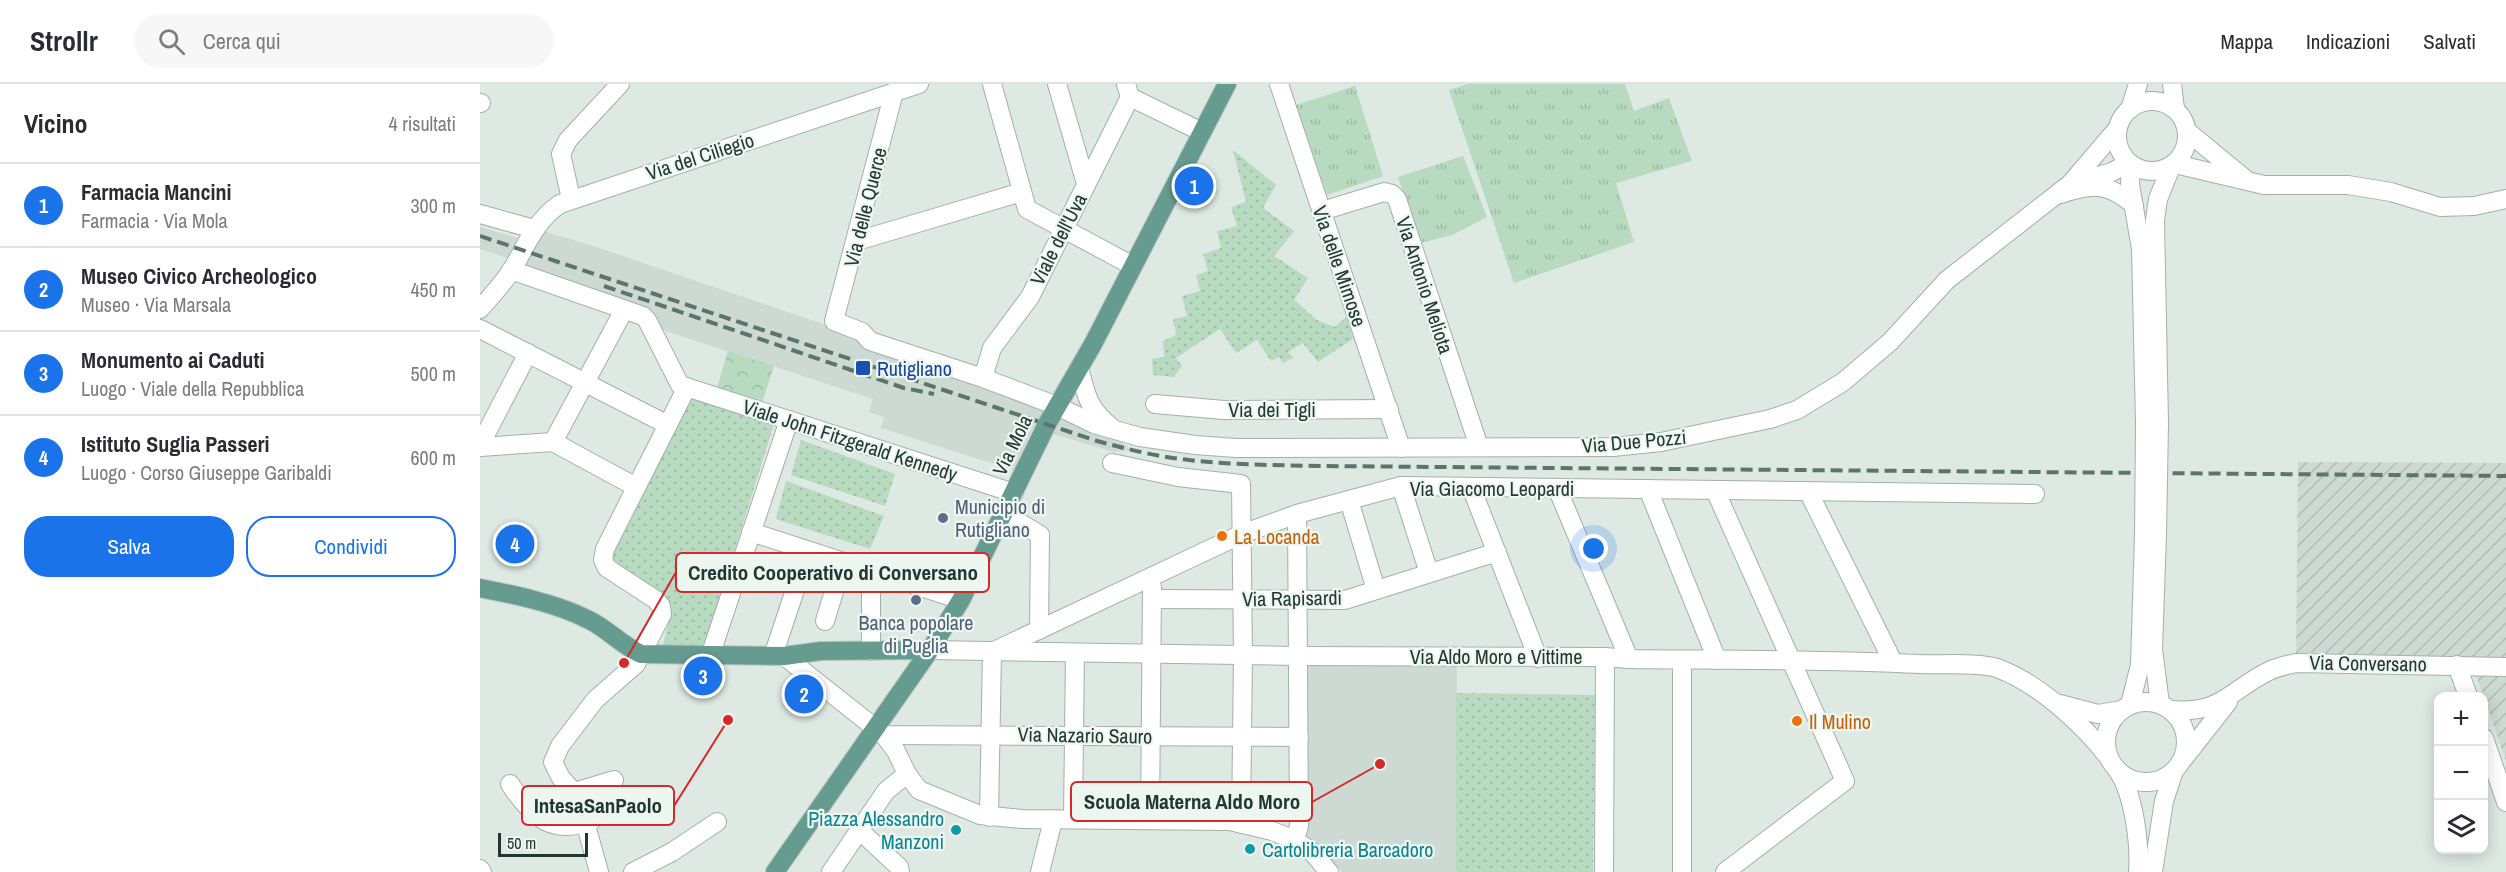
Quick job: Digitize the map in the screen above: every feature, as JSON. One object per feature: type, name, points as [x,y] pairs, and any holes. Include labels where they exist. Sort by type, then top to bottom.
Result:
[{"type":"main road","name":"Via Mola","points":[[775,872],[879,731],[961,600],[1057,406],[1133,266],[1227,84]]},
{"type":"main road","points":[[480,588],[589,619],[630,649],[641,654],[778,656],[821,651],[930,650]]},
{"type":"street","points":[[571,199],[561,154],[568,140],[620,84]]},
{"type":"street","name":"Via del Ciliegio","points":[[480,309],[511,270],[534,229],[548,213],[571,199],[919,84]]},
{"type":"street","points":[[992,84],[1027,208],[1133,266]]},
{"type":"street","points":[[1057,84],[1086,184]]},
{"type":"street","name":"Via delle Mimose","points":[[1279,84],[1401,447]]},
{"type":"street","points":[[2130,109],[2138,84]]},
{"type":"street","points":[[2172,84],[2175,109]]},
{"type":"street","points":[[1128,91],[1202,132]]},
{"type":"street","name":"Viale dell'Uva","points":[[983,378],[993,348],[1030,297],[1086,184],[1128,91]]},
{"type":"street","name":"Via delle Querce","points":[[834,321],[894,92]]},
{"type":"street","points":[[2152,423],[2141,249],[2130,184],[2129,164],[2119,150],[2118,129],[2122,117],[2130,109],[2143,102],[2151,101],[2160,102],[2175,109],[2186,123],[2188,132],[2186,148],[2173,166],[2158,199],[2155,220],[2152,423],[2150,535],[2154,649],[2166,707],[2184,728],[2187,739],[2164,801],[2153,872]]},
{"type":"street","name":"Via Due Pozzi","points":[[834,321],[862,332],[870,341],[983,378],[1057,406],[1094,424],[1140,437],[1214,447],[1613,447],[1634,445],[1737,427],[1797,410],[1835,387],[1867,363],[1947,280],[2070,184],[2118,129]]},
{"type":"street","points":[[2188,132],[2248,182]]},
{"type":"street","points":[[2129,164],[2152,171],[2173,166],[2248,182],[2285,186],[2348,185],[2391,192],[2440,207],[2474,206],[2506,199]]},
{"type":"street","name":"Via Due Pozzi","points":[[2070,184],[2112,172],[2129,164]]},
{"type":"street","points":[[2054,197],[2081,188],[2102,187],[2109,188],[2134,205]]},
{"type":"street","points":[[856,241],[1022,192]]},
{"type":"street","name":"Via Antonio Meliota","points":[[1322,211],[1384,192],[1392,194],[1397,199],[1479,447]]},
{"type":"street","points":[[480,214],[534,229]]},
{"type":"street","points":[[511,270],[647,320],[680,385],[687,387],[605,549],[603,560],[607,568],[656,600],[661,606],[662,614],[629,672],[596,700],[560,746],[552,762],[561,778],[574,792],[615,780]]},
{"type":"street","points":[[553,442],[624,310]]},
{"type":"street","points":[[480,329],[668,425]]},
{"type":"street","points":[[480,446],[528,353]]},
{"type":"street","name":"Via Due Pozzi","points":[[1079,368],[1087,399],[1093,410],[1114,430]]},
{"type":"street","name":"Viale John Fitzgerald Kennedy","points":[[687,387],[1014,494]]},
{"type":"street","name":"Via dei Tigli","points":[[1155,404],[1224,410],[1389,409]]},
{"type":"street","points":[[710,656],[789,420]]},
{"type":"street","points":[[480,446],[553,442],[636,487]]},
{"type":"street","points":[[1112,463],[1178,477],[1241,484],[1243,655],[1241,824]]},
{"type":"street","points":[[1401,486],[1429,573]]},
{"type":"street","name":"Via Giacomo Leopardi","points":[[992,652],[1242,534],[1298,514],[1401,486],[2035,494]]},
{"type":"street","points":[[1471,487],[1538,658]]},
{"type":"street","points":[[1557,488],[1629,659]]},
{"type":"street","points":[[1648,489],[1718,660]]},
{"type":"street","points":[[1715,490],[1845,781],[1725,872]]},
{"type":"street","points":[[1808,491],[1893,662]]},
{"type":"street","points":[[1349,500],[1376,590]]},
{"type":"street","points":[[1004,513],[1040,535],[1039,630]]},
{"type":"street","points":[[1295,840],[1299,826],[1298,514]]},
{"type":"street","points":[[751,532],[961,600]]},
{"type":"street","points":[[2126,708],[2140,665],[2150,535]]},
{"type":"street","points":[[808,551],[778,656],[879,731],[896,751],[907,774],[919,790],[989,817],[1215,820],[1241,824],[1295,840],[1312,852],[1329,872]]},
{"type":"street","name":"Via Rapisardi","points":[[1152,599],[1345,600],[1497,552]]},
{"type":"street","points":[[825,621],[843,562]]},
{"type":"street","points":[[871,571],[871,651]]},
{"type":"street","points":[[1150,820],[1152,577]]},
{"type":"street","name":"Via Aldo Moro e Vittime","points":[[930,650],[1298,656],[1605,657],[1893,662],[1994,667],[2014,675],[2052,702],[2096,740],[2114,764]]},
{"type":"street","points":[[989,817],[992,652]]},
{"type":"street","points":[[1073,819],[1075,653]]},
{"type":"street","points":[[1604,872],[1605,657]]},
{"type":"street","points":[[1682,660],[1682,872]]},
{"type":"street","name":"Via Conversano","points":[[2237,692],[2269,670],[2296,663],[2506,667]]},
{"type":"street","points":[[2457,665],[2467,692]]},
{"type":"street","points":[[2138,872],[2136,836],[2130,798],[2125,781],[2106,745],[2107,732],[2113,720],[2126,708],[2140,702],[2192,712],[2209,708],[2237,692]]},
{"type":"street","points":[[2114,764],[2136,781],[2156,781],[2178,766],[2237,692]]},
{"type":"street","name":"Via Aldo Moro e Vittime","points":[[2052,702],[2098,714],[2126,708]]},
{"type":"street","name":"Via Nazario Sauro","points":[[879,731],[1299,737]]},
{"type":"street","points":[[2488,746],[2502,778],[2506,801]]},
{"type":"street","points":[[831,872],[886,791],[907,774]]},
{"type":"street","points":[[510,784],[536,817],[550,823],[568,826],[592,820],[601,811],[621,800]]},
{"type":"street","points":[[1040,872],[1053,819]]},
{"type":"street","points":[[585,822],[599,872]]},
{"type":"street","points":[[636,871],[672,852],[717,822]]},
{"type":"street","points":[[859,830],[899,867],[900,872]]},
{"type":"shaded area","points":[[480,227],[538,244],[543,231],[850,333],[1045,407],[1042,414],[1115,436],[1131,450],[1114,452],[1033,428],[1013,470],[881,428],[884,417],[869,412],[873,399],[654,327],[540,275],[522,263],[480,249]]},
{"type":"shaded area","points":[[2298,462],[2506,463],[2506,664],[2296,663]]},
{"type":"shaded area","points":[[1303,662],[1457,664],[1456,872],[1342,872],[1306,834]]},
{"type":"shaded area","points":[[2475,674],[2506,674],[2506,762],[2488,708],[2488,692],[2482,692]]},
{"type":"green space","points":[[1468,84],[1625,84],[1634,111],[1669,98],[1692,161],[1616,183],[1634,242],[1514,283],[1449,90]]},
{"type":"green space","points":[[1355,86],[1383,176],[1327,195],[1296,105]]},
{"type":"green space","points":[[1233,150],[1276,185],[1263,208],[1294,231],[1274,256],[1308,278],[1294,300],[1317,320],[1335,327],[1347,316],[1353,339],[1318,362],[1303,343],[1288,352],[1293,358],[1283,363],[1279,357],[1271,361],[1257,340],[1236,353],[1220,329],[1176,358],[1182,366],[1174,377],[1153,375],[1152,359],[1164,357],[1163,341],[1176,335],[1173,319],[1187,316],[1182,296],[1200,291],[1196,275],[1208,271],[1203,254],[1221,248],[1217,231],[1237,226],[1231,207],[1246,202]]},
{"type":"green space","points":[[1463,156],[1487,217],[1452,235],[1420,243],[1398,177]]},
{"type":"green space","points":[[728,351],[774,366],[761,406],[716,391]]},
{"type":"green space","points":[[692,394],[775,421],[703,651],[662,649],[672,607],[610,557]]},
{"type":"green space","points":[[801,440],[895,474],[885,506],[791,475]]},
{"type":"green space","points":[[786,481],[884,516],[870,549],[776,519]]},
{"type":"green space","points":[[1456,693],[1595,695],[1593,872],[1456,872]]},
{"type":"railway","points":[[480,236],[1097,441],[1177,459],[1238,464],[1320,466],[2506,476]]},
{"type":"railway","points":[[604,286],[904,388],[934,394]]},
{"type":"place","name":"Farmacia Mancini","points":[[1194,186]]},
{"type":"place","name":"Rutigliano","points":[[863,368]]},
{"type":"place","name":"Municipio di Rutigliano","points":[[943,518]]},
{"type":"place","name":"La Locanda","points":[[1222,536]]},
{"type":"place","name":"Istituto Suglia Passeri","points":[[515,544]]},
{"type":"place","name":"Banca popolare di Puglia","points":[[916,600]]},
{"type":"place","name":"Credito Cooperativo di Conversano","points":[[624,663]]},
{"type":"place","name":"Monumento ai Caduti","points":[[703,676]]},
{"type":"place","name":"Museo Civico Archeologico","points":[[804,694]]},
{"type":"place","name":"IntesaSanPaolo","points":[[728,720]]},
{"type":"place","name":"Il Mulino","points":[[1797,721]]},
{"type":"place","name":"Scuola Materna Aldo Moro","points":[[1380,764]]},
{"type":"place","name":"Piazza Alessandro Manzoni","points":[[956,830]]},
{"type":"place","name":"Cartolibreria Barcadoro","points":[[1250,849]]}]
